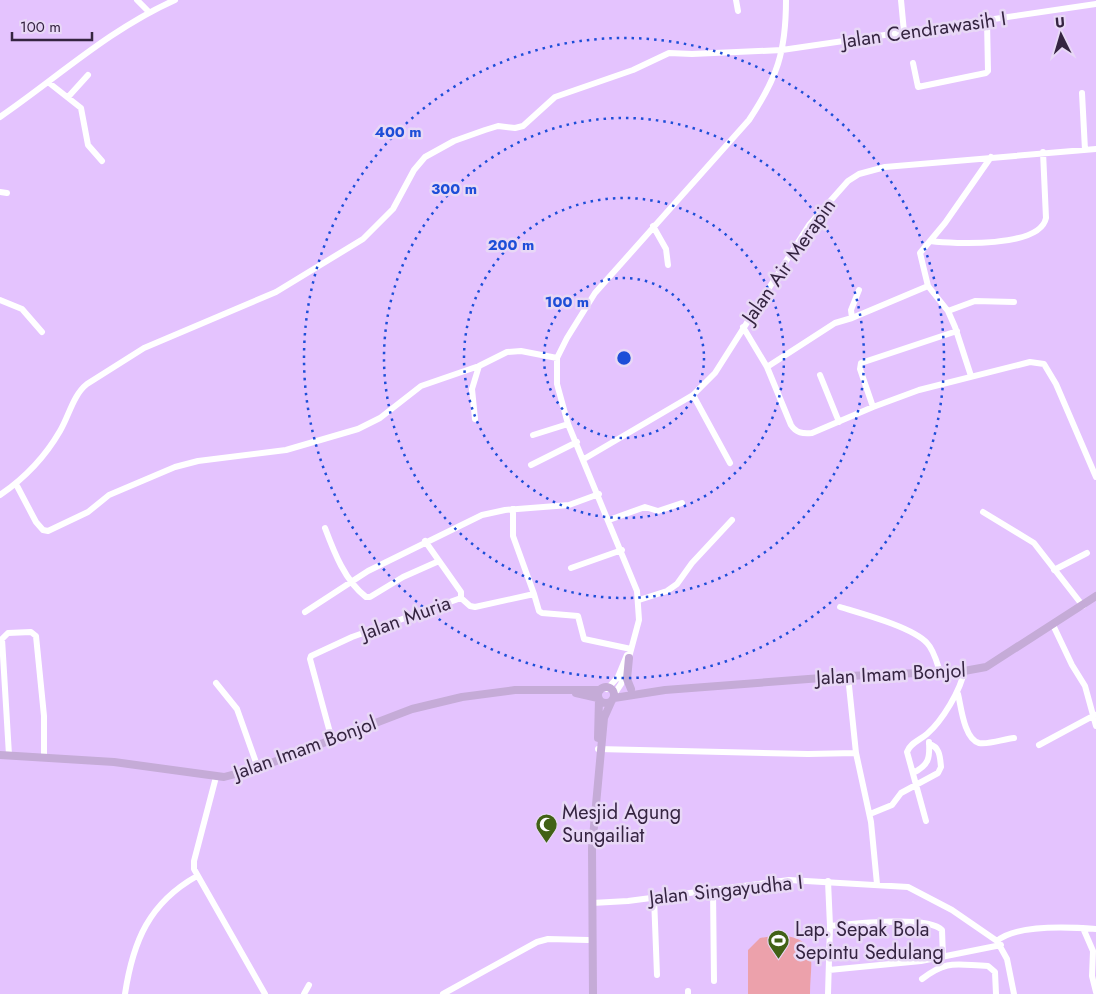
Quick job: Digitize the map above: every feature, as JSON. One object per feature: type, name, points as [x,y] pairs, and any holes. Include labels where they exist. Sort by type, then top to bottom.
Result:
[{"type":"main road","name":"Jalan Imam Bonjol","points":[[0,755],[114,762],[216,777],[234,775],[258,768],[412,709],[462,697],[514,690],[547,689],[611,694],[848,676],[940,672],[986,667],[1096,596]]},
{"type":"main road","points":[[630,653],[627,679],[632,690]]},
{"type":"main road","name":"Jalan Imam Bonjol","points":[[547,689],[598,698],[632,690],[665,690]]},
{"type":"main road","points":[[589,994],[587,882],[592,803],[600,749],[604,718],[611,694],[597,694],[600,749],[592,848],[593,994]]},
{"type":"street","points":[[138,0],[149,12]]},
{"type":"street","points":[[0,117],[95,46],[149,12],[175,0]]},
{"type":"street","points":[[736,0],[738,11]]},
{"type":"street","points":[[611,694],[621,684],[639,620],[639,600],[622,550],[568,424],[556,376],[557,358],[592,297],[749,120],[776,75],[786,27],[786,0]]},
{"type":"street","points":[[902,0],[904,32]]},
{"type":"street","name":"Jalan Cendrawasih I","points":[[0,495],[16,484],[32,469],[52,443],[84,386],[144,348],[276,292],[363,239],[393,209],[414,170],[425,157],[454,141],[498,126],[515,128],[523,126],[555,97],[633,70],[669,53],[692,54],[782,50],[1096,4]]},
{"type":"street","points":[[913,63],[918,87],[986,73],[988,71],[989,58],[987,21]]},
{"type":"street","points":[[69,96],[88,75]]},
{"type":"street","points":[[48,82],[69,96],[82,109],[88,145],[102,161]]},
{"type":"street","points":[[1082,93],[1085,150]]},
{"type":"street","name":"Jalan Air Merapin","points":[[584,460],[693,395],[715,373],[743,326],[809,225],[848,181],[858,174],[885,167],[1043,152],[1096,149]]},
{"type":"street","points":[[930,241],[975,243],[1022,237],[1038,230],[1045,224],[1046,218],[1043,152]]},
{"type":"street","points":[[971,376],[957,331],[948,311],[928,286],[920,252],[991,157]]},
{"type":"street","points":[[653,226],[666,249],[668,265]]},
{"type":"street","points":[[767,367],[835,323],[852,318],[928,286]]},
{"type":"street","points":[[852,318],[851,310],[859,290]]},
{"type":"street","points":[[0,300],[22,309],[42,332]]},
{"type":"street","points":[[948,311],[975,301],[1014,302]]},
{"type":"street","points":[[743,326],[767,367],[794,430],[800,433],[812,433],[873,406],[971,376],[1030,362],[1046,365],[1096,477]]},
{"type":"street","points":[[873,406],[860,369],[861,363],[957,331]]},
{"type":"street","points":[[16,484],[36,522],[43,530],[48,531],[88,512],[109,495],[170,469],[198,461],[286,450],[358,429],[380,418],[421,386],[479,366],[511,351],[557,358]]},
{"type":"street","points":[[475,419],[472,389],[479,366]]},
{"type":"street","points":[[820,375],[839,422]]},
{"type":"street","points":[[693,395],[730,463]]},
{"type":"street","points":[[533,435],[568,424]]},
{"type":"street","points":[[531,465],[577,442]]},
{"type":"street","points":[[304,612],[350,581],[425,541],[482,514],[569,504],[599,494]]},
{"type":"street","points":[[609,520],[645,507],[658,511],[682,503]]},
{"type":"street","points":[[513,509],[513,536],[539,611],[542,613],[579,616],[581,634],[584,639],[630,653]]},
{"type":"street","points":[[983,512],[1032,541],[1083,606]]},
{"type":"street","points":[[639,600],[661,594],[677,584],[692,563],[732,520]]},
{"type":"street","points":[[325,528],[336,555],[350,581],[364,597],[370,597],[403,577],[439,561]]},
{"type":"street","name":"Jalan Muria","points":[[332,740],[310,659],[311,656],[352,637],[461,598],[460,592],[425,541]]},
{"type":"street","points":[[571,568],[622,550]]},
{"type":"street","points":[[1054,570],[1087,553]]},
{"type":"street","points":[[461,598],[470,606],[475,607],[534,594]]},
{"type":"street","points":[[840,607],[874,618],[921,639],[930,646],[940,672]]},
{"type":"street","points":[[1053,625],[1072,665],[1085,686],[1096,726]]},
{"type":"street","points":[[9,755],[2,639],[8,633],[30,632],[36,636],[39,657],[44,757]]},
{"type":"street","points":[[926,821],[907,754],[908,748],[928,733],[958,694],[964,670]]},
{"type":"street","points":[[848,676],[856,753],[870,814],[877,884]]},
{"type":"street","points":[[216,684],[237,709],[258,768]]},
{"type":"street","points":[[958,694],[968,732],[975,741],[981,743],[1014,738]]},
{"type":"street","points":[[1039,746],[1094,716]]},
{"type":"street","points":[[913,772],[926,765],[929,759],[928,733]]},
{"type":"street","points":[[870,814],[892,805],[901,793],[938,773],[941,767],[937,748],[929,744]]},
{"type":"street","points":[[600,749],[808,754],[856,753]]},
{"type":"street","points":[[216,777],[194,861],[197,876],[265,994]]},
{"type":"street","points":[[125,994],[133,958],[154,911],[170,893],[197,876]]},
{"type":"street","name":"Jalan Singayudha I","points":[[592,903],[790,880],[897,885],[917,890],[960,915],[999,943]]},
{"type":"street","points":[[828,881],[830,926],[828,994]]},
{"type":"street","points":[[713,890],[714,981]]},
{"type":"street","points":[[654,897],[657,975]]},
{"type":"street","points":[[830,926],[882,921],[935,924],[942,930],[943,957]]},
{"type":"street","points":[[1083,928],[1094,951],[1092,976],[1096,992]]},
{"type":"street","points":[[829,970],[943,957],[999,943],[1003,936],[1017,932],[1096,929]]},
{"type":"street","points":[[443,994],[537,942],[548,939],[588,940]]},
{"type":"street","points":[[999,943],[1007,959],[1014,994]]},
{"type":"street","points":[[922,979],[939,966],[953,964],[988,966],[995,972],[996,994]]},
{"type":"street","points":[[304,994],[309,985]]},
{"type":"shaded area","name":"Lap. Sepak Bola Sepintu Sedulang","points":[[779,935],[792,937],[802,941],[807,946],[811,961],[810,994],[748,994],[748,950],[760,938]]},
{"type":"place","name":"Mesjid Agung Sungailiat","points":[[546,843]]},
{"type":"place","name":"Lap. Sepak Bola Sepintu Sedulang","points":[[779,960]]}]
